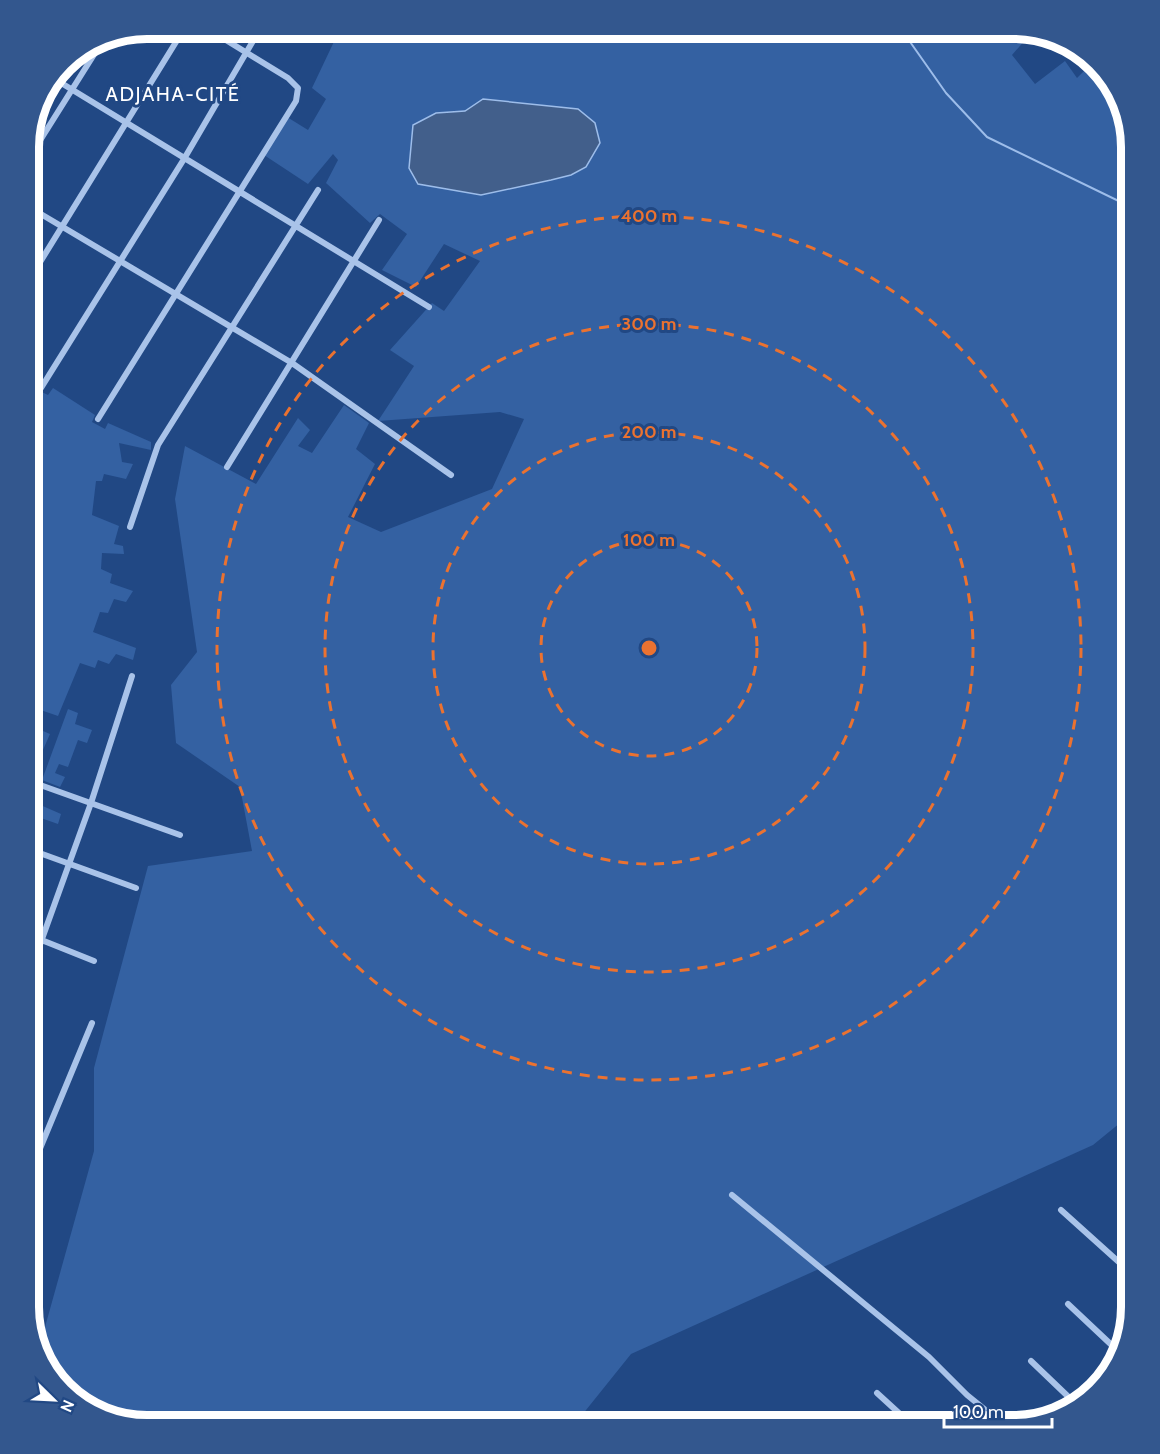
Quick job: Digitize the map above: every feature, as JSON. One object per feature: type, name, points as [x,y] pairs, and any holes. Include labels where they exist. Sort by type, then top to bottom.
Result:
[{"type":"street","points":[[39,264],[177,39]]},
{"type":"street","points":[[98,419],[238,190],[296,101],[298,88],[288,78],[225,39]]},
{"type":"street","points":[[41,388],[184,159],[254,39]]},
{"type":"street","points":[[39,142],[96,52]]},
{"type":"street","points":[[60,82],[429,306]]},
{"type":"street","points":[[130,528],[158,445],[318,189]]},
{"type":"street","points":[[39,213],[292,363],[451,475]]},
{"type":"street","points":[[227,467],[379,220]]},
{"type":"street","points":[[39,948],[67,863],[91,803],[132,676]]},
{"type":"street","points":[[39,785],[180,835]]},
{"type":"street","points":[[39,853],[136,888]]},
{"type":"street","points":[[39,939],[94,961]]},
{"type":"street","points":[[39,1148],[92,1023]]},
{"type":"street","points":[[732,1194],[929,1357],[967,1395],[992,1415]]},
{"type":"street","points":[[1061,1210],[1121,1264]]},
{"type":"street","points":[[1068,1304],[1113,1347]]},
{"type":"street","points":[[1031,1361],[1070,1399]]},
{"type":"street","points":[[877,1393],[901,1415]]},
{"type":"shaded area","points":[[335,39],[1020,39],[1025,40],[1012,55],[1035,84],[1065,61],[1077,78],[1086,68],[1099,81],[1110,99],[1119,126],[1121,140],[1121,1122],[1093,1145],[631,1354],[582,1415],[133,1414],[106,1407],[84,1395],[84,1370],[59,1370],[50,1355],[43,1335],[94,1151],[94,1068],[148,866],[252,851],[240,787],[176,743],[171,685],[197,652],[175,499],[185,446],[256,484],[298,418],[310,430],[298,446],[312,453],[344,405],[369,423],[356,449],[375,464],[348,517],[381,532],[492,489],[524,419],[500,412],[378,421],[414,366],[390,350],[432,303],[444,311],[480,261],[444,244],[416,287],[382,270],[407,234],[380,214],[370,223],[326,183],[338,160],[333,154],[308,184],[264,155],[287,117],[308,130],[326,99],[312,88]],"holes":[[[483,99],[578,109],[551,180],[511,187],[436,113],[465,111]]]},
{"type":"shaded area","points":[[483,99],[578,109],[595,123],[600,143],[586,167],[571,175],[551,180],[481,195],[418,184],[409,168],[413,125],[436,113],[465,111]]},
{"type":"shaded area","points":[[53,388],[95,415],[92,422],[105,429],[108,423],[151,442],[151,450],[119,443],[122,462],[133,464],[126,479],[104,474],[102,481],[96,481],[92,515],[119,526],[114,544],[123,546],[124,554],[102,553],[101,569],[112,574],[110,583],[133,591],[126,602],[114,599],[108,613],[100,612],[93,632],[136,648],[133,660],[116,654],[109,664],[98,660],[95,668],[80,663],[58,716],[39,709],[39,391],[48,395]]},
{"type":"shaded area","points":[[68,709],[78,713],[75,724],[92,730],[87,743],[78,740],[68,767],[59,764],[55,773],[65,777],[60,787],[42,780]]},
{"type":"shaded area","points":[[39,729],[50,734],[39,759]]},
{"type":"shaded area","points":[[39,804],[61,814],[58,824],[39,817]]},
{"type":"waterway","points":[[908,39],[946,93],[987,137],[1121,202]]},
{"type":"district","name":"ADJAHA-CITÉ","points":[[173,94]]}]
